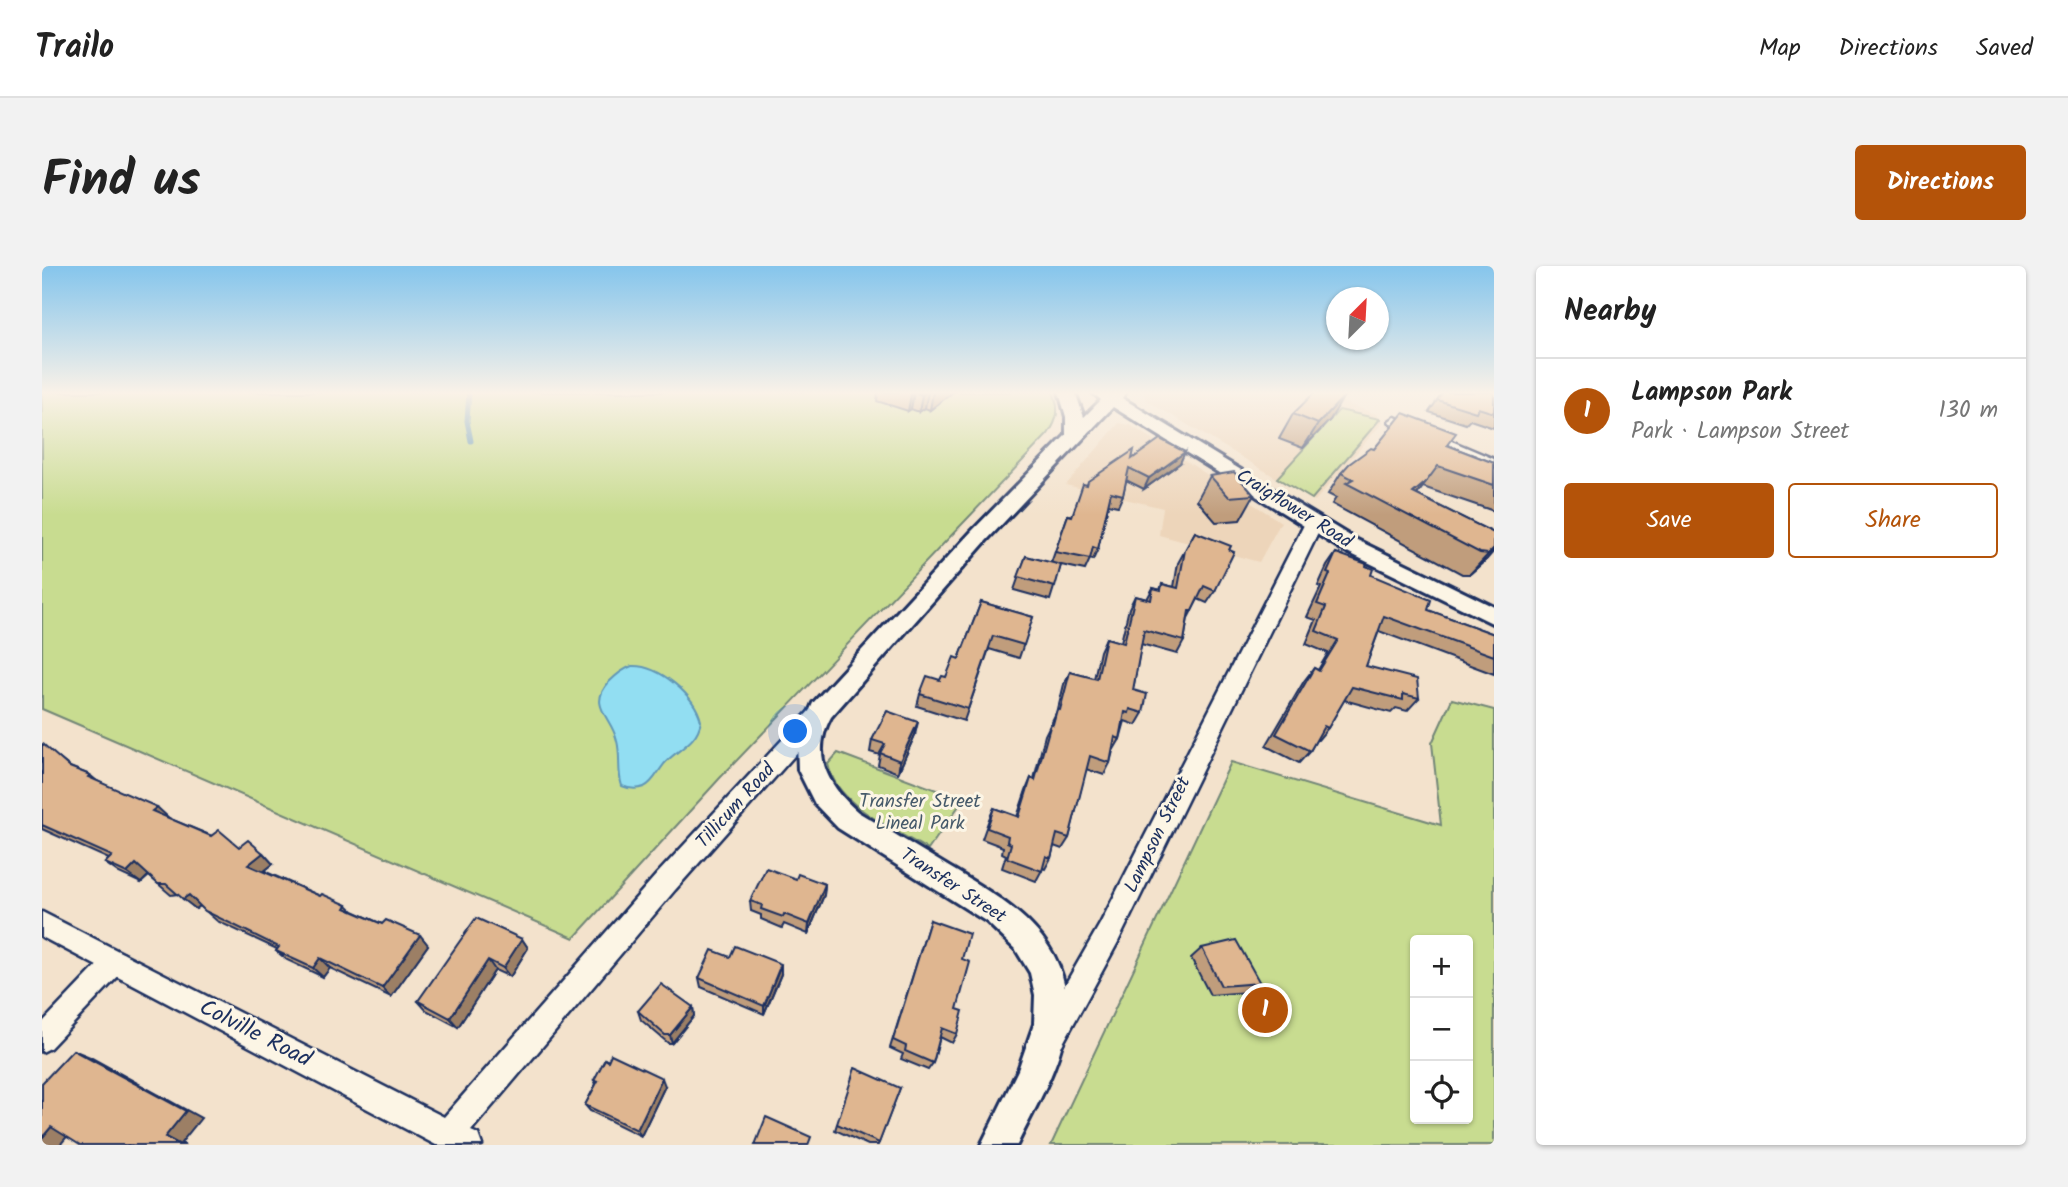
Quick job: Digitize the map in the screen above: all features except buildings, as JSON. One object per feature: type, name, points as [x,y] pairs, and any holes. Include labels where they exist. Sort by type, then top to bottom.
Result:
[{"type":"main road","name":"Tillicum Road","points":[[822,710],[979,536],[1078,433]]},
{"type":"main road","name":"Craigflower Road","points":[[1172,433],[1348,544],[1494,616]]},
{"type":"main road","name":"Transfer Street","points":[[822,710],[812,725],[808,741],[809,758],[818,790],[831,806],[848,820],[997,912],[1017,928],[1035,948],[1047,973],[1053,998],[1052,1024],[1044,1049]]},
{"type":"main road","name":"Lampson Street","points":[[999,1145],[1044,1049]]},
{"type":"street","points":[[1423,433],[1494,464]]},
{"type":"street","name":"Lampson Street","points":[[1044,1049],[1103,945],[1314,523]]},
{"type":"street","name":"Tillicum Road","points":[[458,1140],[666,882],[822,710]]},
{"type":"street","name":"Colville Road","points":[[42,924],[458,1140]]},
{"type":"street","points":[[42,1040],[116,962]]},
{"type":"shaded area","points":[[1110,433],[1142,433],[1281,522],[1259,562],[1159,535],[1163,508],[1066,485]]},
{"type":"shaded area","points":[[1201,433],[1374,433],[1315,501]]},
{"type":"green space","points":[[42,433],[1049,433],[720,778],[574,938],[42,709]]},
{"type":"green space","points":[[1318,433],[1368,433],[1312,499],[1277,478]]},
{"type":"green space","points":[[1452,699],[1494,710],[1494,1145],[1051,1145],[1231,762],[1441,825],[1432,743]]},
{"type":"green space","name":"Transfer Street Lineal Park","points":[[838,753],[963,800],[928,850],[869,815],[842,792],[833,779],[828,764]]},
{"type":"water","points":[[632,666],[653,671],[674,683],[691,701],[701,721],[692,740],[666,762],[650,783],[635,789],[622,786],[617,741],[603,712],[600,698],[609,682]]},
{"type":"waterway","points":[[469,433],[471,441]]},
{"type":"place","name":"Lampson Park","points":[[1265,1010]]}]
